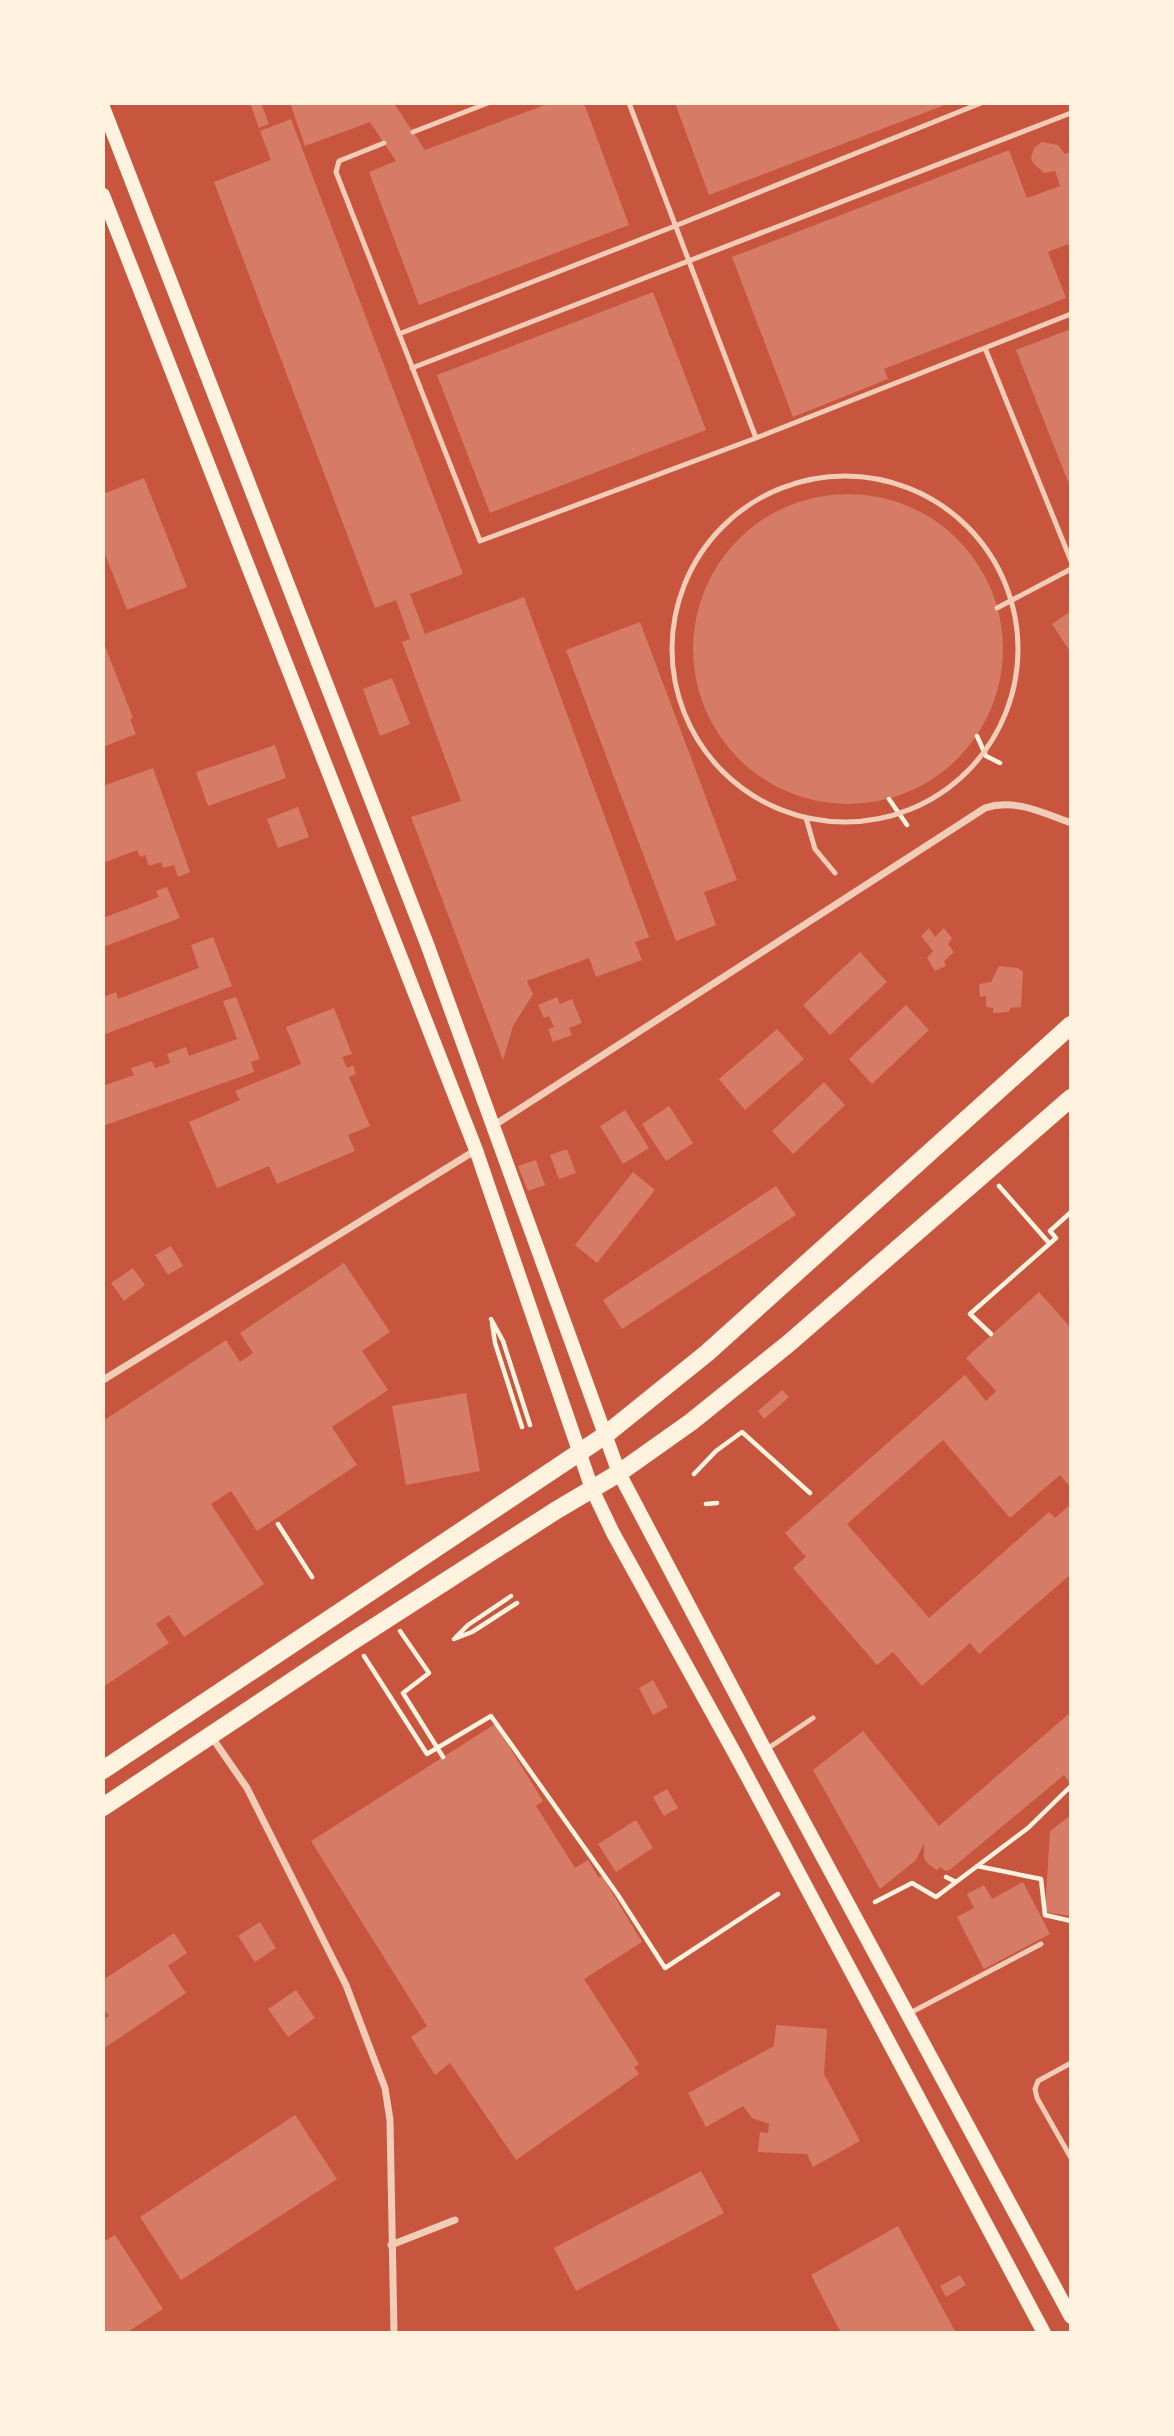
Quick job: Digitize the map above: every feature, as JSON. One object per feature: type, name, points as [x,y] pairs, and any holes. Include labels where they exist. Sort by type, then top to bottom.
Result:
[{"type":"main road","points":[[103,107],[427,943],[619,1473],[765,1751],[1071,2316]]},
{"type":"main road","points":[[103,195],[477,1150],[592,1489],[613,1533],[739,1761],[1044,2333]]},
{"type":"main road","points":[[103,1770],[604,1436],[707,1353],[1071,1025]]},
{"type":"main road","points":[[103,1807],[210,1734],[619,1473],[691,1422],[788,1344],[1071,1098]]},
{"type":"street","points":[[493,1126],[985,808],[1005,804],[1018,806],[1071,823]]},
{"type":"street","points":[[103,1380],[477,1150]]},
{"type":"street","points":[[210,1734],[243,1781],[274,1840],[346,1985],[382,2080],[390,2120],[394,2333]]},
{"type":"street","points":[[391,2245],[455,2220]]},
{"type":"lane","points":[[413,132],[488,103]]},
{"type":"lane","points":[[629,103],[756,438]]},
{"type":"lane","points":[[399,334],[981,103]]},
{"type":"lane","points":[[412,368],[1071,113]]},
{"type":"lane","points":[[384,143],[339,161],[336,172],[480,541],[756,438],[1071,314]]},
{"type":"lane","points":[[985,348],[1071,561]]},
{"type":"lane","points":[[849,475],[902,485],[934,500],[976,536],[997,565],[1011,601],[1018,643],[1014,687],[999,729],[984,751],[973,766],[925,803],[899,814],[852,822],[806,818],[772,806],[741,788],[703,748],[694,733],[680,699],[674,673],[672,646],[677,610],[688,575],[697,559],[732,518],[761,497],[795,483],[849,475]]},
{"type":"lane","points":[[997,608],[1071,569]]},
{"type":"lane","points":[[806,818],[815,849],[835,873]]},
{"type":"lane","points":[[765,1751],[814,1718]]},
{"type":"lane","points":[[907,2014],[1041,1944]]},
{"type":"lane","points":[[1071,2063],[1038,2081],[1035,2089],[1037,2098],[1071,2158]]},
{"type":"path","points":[[977,736],[986,755],[1000,764]]},
{"type":"path","points":[[889,799],[907,825]]},
{"type":"path","points":[[987,1172],[1049,1243]]},
{"type":"path","points":[[991,1334],[970,1314],[1056,1238],[1049,1231],[1071,1212]]},
{"type":"path","points":[[522,1427],[495,1343],[491,1319],[503,1341],[530,1424]]},
{"type":"path","points":[[694,1474],[716,1451],[743,1432],[810,1493]]},
{"type":"path","points":[[278,1524],[312,1577]]},
{"type":"path","points":[[511,1596],[468,1625],[454,1639],[472,1632],[517,1603]]},
{"type":"path","points":[[398,1629],[429,1673],[403,1693],[443,1757]]},
{"type":"path","points":[[362,1653],[427,1754],[491,1716],[618,1895],[665,1968],[778,1894]]},
{"type":"path","points":[[875,1902],[912,1882],[936,1897],[1028,1828],[1071,1786]]},
{"type":"path","points":[[977,1866],[1041,1879],[1045,1915],[1071,1921]]},
{"type":"path","points":[[946,1877],[956,1882]]},
{"type":"building","points":[[250,103],[261,103],[269,124],[259,128]]},
{"type":"building","points":[[290,103],[400,103],[395,105],[425,150],[550,103],[584,103],[629,225],[419,305],[369,172],[396,161],[370,122],[305,146]]},
{"type":"building","points":[[675,103],[950,103],[709,195]]},
{"type":"building","points":[[291,119],[463,574],[410,594],[425,634],[524,597],[649,937],[635,942],[642,960],[596,977],[589,958],[527,981],[533,994],[513,1026],[503,1060],[411,817],[461,801],[402,642],[410,639],[396,600],[375,608],[214,182],[271,160],[260,131]]},
{"type":"building","points":[[1042,142],[1058,145],[1065,154],[1071,152],[1071,250],[1068,244],[1048,252],[1066,298],[884,369],[888,379],[793,417],[732,257],[1009,150],[1027,198],[1060,186],[1055,171],[1044,173],[1033,163],[1031,158],[1034,148]]},
{"type":"building","points":[[653,292],[706,430],[490,513],[437,375]]},
{"type":"building","points":[[1071,329],[1071,489],[1016,350]]},
{"type":"building","points":[[144,478],[187,587],[127,610],[103,549],[103,494]]},
{"type":"building","points":[[848,494],[878,497],[907,506],[934,520],[958,539],[977,563],[991,590],[1000,619],[1003,649],[1000,679],[991,708],[977,735],[958,759],[934,778],[907,792],[878,801],[848,804],[818,801],[789,792],[762,778],[738,759],[719,735],[705,708],[696,679],[693,649],[696,619],[705,590],[719,563],[738,539],[762,520],[789,506],[818,497]]},
{"type":"building","points":[[1071,611],[1071,653],[1052,624]]},
{"type":"building","points":[[640,622],[737,880],[704,892],[716,925],[676,941],[566,650]]},
{"type":"building","points":[[103,641],[133,718],[130,719],[136,734],[103,747]]},
{"type":"building","points":[[392,678],[410,724],[380,736],[363,689]]},
{"type":"building","points":[[275,745],[286,778],[208,806],[196,772]]},
{"type":"building","points":[[153,768],[190,872],[178,877],[174,865],[163,868],[161,862],[149,866],[145,855],[140,857],[137,850],[103,863],[103,786]]},
{"type":"building","points":[[298,807],[309,837],[278,848],[267,819]]},
{"type":"building","points":[[167,887],[180,918],[103,947],[103,918],[159,897],[156,891]]},
{"type":"building","points":[[929,928],[935,937],[944,928],[952,938],[948,944],[954,952],[944,961],[946,966],[935,971],[927,958],[933,951],[921,936]]},
{"type":"building","points":[[213,937],[232,986],[103,1035],[103,997],[116,992],[118,999],[199,968],[191,945]]},
{"type":"building","points":[[860,952],[887,982],[830,1035],[803,1005]]},
{"type":"building","points":[[999,966],[1018,968],[1023,972],[1021,1007],[1010,1008],[1009,1012],[993,1013],[993,1008],[986,1007],[986,996],[980,997],[979,984],[991,982]]},
{"type":"building","points":[[236,997],[260,1059],[251,1062],[254,1072],[103,1126],[103,1086],[134,1075],[131,1068],[152,1061],[155,1068],[170,1063],[167,1054],[186,1047],[189,1056],[237,1039],[223,1001]]},
{"type":"building","points":[[557,997],[560,1004],[572,999],[582,1023],[569,1028],[572,1035],[553,1042],[548,1029],[554,1027],[549,1016],[544,1018],[538,1005]]},
{"type":"building","points":[[906,1005],[929,1030],[872,1084],[849,1059]]},
{"type":"building","points":[[334,1008],[352,1054],[342,1057],[347,1068],[353,1065],[356,1074],[349,1077],[370,1126],[348,1135],[355,1151],[277,1184],[269,1166],[217,1188],[189,1122],[240,1100],[235,1091],[301,1064],[286,1027]]},
{"type":"building","points":[[777,1029],[804,1059],[745,1110],[719,1079]]},
{"type":"building","points":[[824,1082],[845,1105],[793,1154],[772,1131]]},
{"type":"building","points":[[669,1106],[693,1143],[666,1161],[642,1124]]},
{"type":"building","points":[[625,1110],[649,1148],[623,1164],[600,1126]]},
{"type":"building","points":[[567,1149],[576,1173],[559,1179],[550,1155]]},
{"type":"building","points":[[536,1160],[545,1185],[528,1191],[518,1166]]},
{"type":"building","points":[[633,1172],[655,1190],[597,1263],[575,1245]]},
{"type":"building","points":[[776,1186],[796,1215],[622,1329],[603,1300]]},
{"type":"building","points":[[171,1246],[183,1266],[168,1275],[155,1255]]},
{"type":"building","points":[[344,1263],[390,1332],[362,1351],[388,1390],[332,1427],[357,1465],[257,1531],[231,1491],[211,1504],[264,1584],[184,1637],[169,1615],[156,1624],[169,1643],[103,1687],[103,1421],[226,1340],[240,1362],[253,1353],[240,1333]]},
{"type":"building","points":[[133,1268],[145,1285],[124,1301],[111,1283]]},
{"type":"building","points":[[1039,1292],[1071,1328],[1071,1488],[1060,1475],[1010,1518],[943,1440],[847,1524],[929,1618],[1049,1512],[1055,1518],[1071,1504],[1071,1574],[979,1654],[970,1643],[922,1686],[893,1652],[877,1665],[793,1568],[806,1557],[785,1533],[965,1375],[986,1401],[996,1391],[966,1358]]},
{"type":"building","points":[[782,1390],[789,1397],[764,1419],[758,1411]]},
{"type":"building","points":[[466,1393],[480,1471],[406,1485],[392,1406]]},
{"type":"building","points":[[653,1680],[668,1707],[653,1715],[639,1688]]},
{"type":"building","points":[[1071,1712],[1071,1784],[1064,1775],[951,1869],[946,1871],[940,1867],[937,1870],[928,1864],[924,1858],[924,1843],[916,1860],[880,1889],[813,1770],[863,1731],[939,1826]]},
{"type":"building","points":[[495,1724],[543,1801],[536,1806],[575,1868],[588,1860],[599,1878],[602,1876],[642,1942],[584,1979],[639,2064],[634,2067],[639,2074],[516,2160],[450,2063],[435,2075],[411,2037],[427,2026],[311,1841]]},
{"type":"building","points":[[667,1789],[678,1808],[664,1816],[653,1797]]},
{"type":"building","points":[[1071,1815],[1071,1916],[1045,1912],[1050,1831]]},
{"type":"building","points":[[636,1820],[653,1848],[616,1872],[598,1844]]},
{"type":"building","points":[[1023,1882],[1050,1934],[984,1969],[957,1917],[974,1908],[967,1894],[984,1885],[992,1899]]},
{"type":"building","points":[[260,1922],[276,1948],[255,1962],[238,1936]]},
{"type":"building","points":[[174,1933],[187,1953],[168,1966],[186,1993],[103,2049],[103,2020],[109,2016],[103,2008],[103,1980]]},
{"type":"building","points":[[296,1990],[315,2018],[288,2037],[268,2009]]},
{"type":"building","points":[[776,2025],[827,2029],[824,2074],[860,2141],[813,2167],[807,2154],[758,2152],[760,2132],[768,2133],[769,2124],[752,2118],[743,2106],[706,2127],[688,2093],[774,2046]]},
{"type":"building","points":[[295,2115],[337,2179],[181,2280],[140,2217]]},
{"type":"building","points":[[701,2171],[724,2213],[576,2291],[554,2248]]},
{"type":"building","points":[[898,2226],[956,2333],[841,2333],[811,2275]]},
{"type":"building","points":[[115,2235],[163,2309],[126,2333],[103,2333],[103,2242]]},
{"type":"building","points":[[960,2275],[966,2285],[946,2297],[940,2286]]}]
